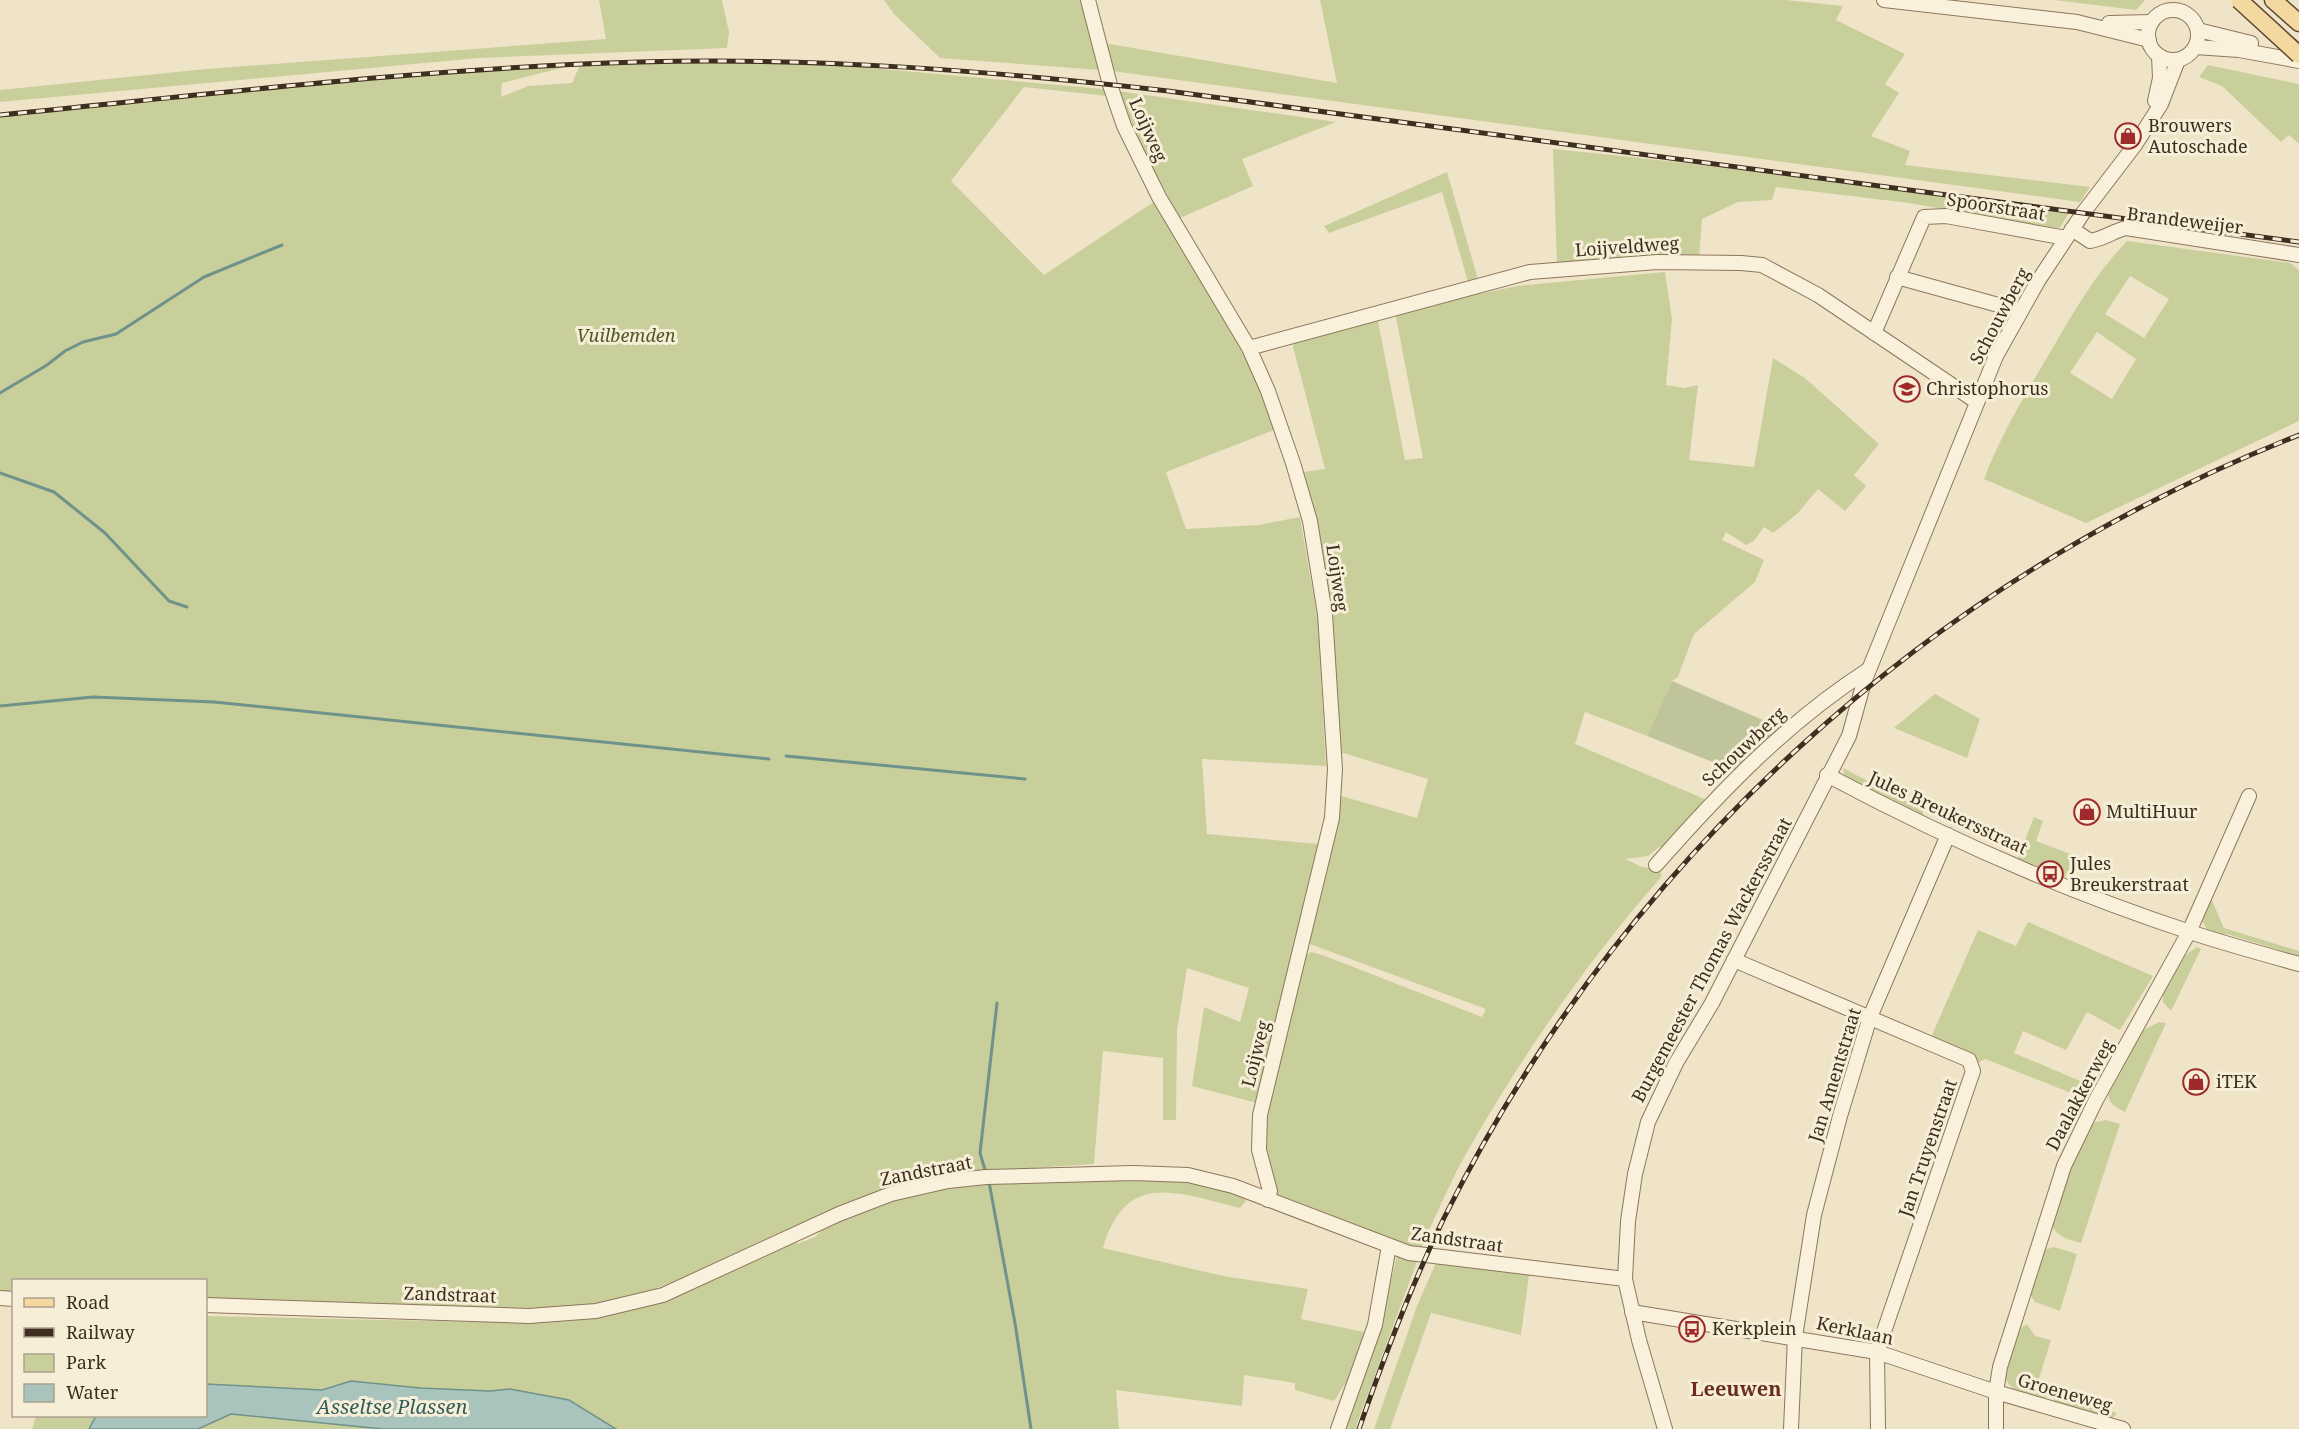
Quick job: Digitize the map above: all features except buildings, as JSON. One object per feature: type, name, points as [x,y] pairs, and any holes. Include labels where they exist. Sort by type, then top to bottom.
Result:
[{"type":"main road","points":[[2239,0],[2299,53]]},
{"type":"main road","points":[[2273,0],[2299,23]]},
{"type":"street","name":"Loijweg","points":[[1088,0],[1110,85],[1124,126],[1159,197],[1249,348],[1268,391],[1293,464],[1318,562],[1325,614],[1335,769],[1332,818],[1260,1115],[1259,1150],[1270,1191],[1268,1200]]},
{"type":"street","points":[[1884,0],[2077,22],[2138,24],[2156,18],[2173,5],[2190,16],[2198,30],[2195,47],[2185,57],[2178,60],[2159,56],[2149,40],[2077,22]]},
{"type":"street","points":[[2149,40],[2156,18],[2156,0]]},
{"type":"street","points":[[2198,30],[2217,37],[2299,53]]},
{"type":"street","points":[[2195,47],[2239,50],[2299,61]]},
{"type":"street","name":"Schouwberg","points":[[2144,132],[2158,92],[2159,56]]},
{"type":"street","name":"Schouwberg","points":[[1861,692],[1977,402],[2020,311],[2069,234],[2144,132],[2161,104],[2178,60]]},
{"type":"street","name":"Spoorstraat","points":[[1897,277],[1921,220],[1928,215],[2069,234]]},
{"type":"street","name":"Brandeweijer","points":[[2069,234],[2090,241],[2105,238],[2114,231],[2126,228],[2299,255]]},
{"type":"street","name":"Loijveldweg","points":[[1249,348],[1530,272],[1713,261],[1762,265],[1818,295],[1977,402]]},
{"type":"street","points":[[1874,333],[1897,277],[2020,311]]},
{"type":"street","name":"Schouwberg","points":[[1656,865],[1707,806],[1776,740],[1818,704],[1869,670]]},
{"type":"street","name":"Burgemeester Thomas Wackersstraat","points":[[1665,1429],[1625,1279],[1628,1221],[1635,1174],[1648,1122],[1676,1063],[1734,960],[1849,736],[1861,692]]},
{"type":"street","name":"Jules Breukersstraat","points":[[1827,775],[1948,836],[2058,883],[2189,932],[2299,964]]},
{"type":"street","name":"Daalakkerweg","points":[[1996,1429],[1996,1392],[2000,1367],[2064,1166],[2096,1100],[2189,932],[2249,796]]},
{"type":"street","name":"Jan Amentstraat","points":[[1791,1429],[1795,1337],[1814,1215],[1840,1116],[1870,1017],[1948,836]]},
{"type":"street","name":"Jan Truyenstraat","points":[[1734,960],[1969,1060],[1973,1071],[1877,1352],[1878,1429]]},
{"type":"street","name":"Zandstraat","points":[[207,1305],[529,1316],[596,1311],[663,1295],[839,1214],[891,1194],[948,1181],[986,1177],[1133,1173],[1188,1175],[1233,1186],[1409,1253],[1625,1279]]},
{"type":"street","points":[[1338,1429],[1375,1325],[1389,1246]]},
{"type":"street","name":"Kerklaan","points":[[1632,1312],[1877,1352],[1996,1392]]},
{"type":"street","name":"Groeneweg","points":[[1996,1392],[2123,1429]]},
{"type":"green space","points":[[599,0],[722,0],[729,32],[727,48],[479,58],[0,102],[0,90],[206,69],[606,39]]},
{"type":"green space","points":[[884,0],[1080,0],[1100,70],[940,58],[894,14]]},
{"type":"green space","points":[[1320,0],[1786,0],[1843,6],[1836,20],[1905,54],[1885,84],[1899,93],[1871,136],[1910,151],[1905,165],[2090,187],[2080,202],[1112,71],[1104,43],[1337,83]]},
{"type":"green space","points":[[2054,0],[2145,0],[2136,10]]},
{"type":"green space","name":"Vuilbemden","points":[[700,61],[815,63],[1103,89],[1107,96],[1024,87],[951,181],[1044,275],[1155,201],[1234,336],[1256,381],[1274,430],[1166,472],[1186,529],[1259,525],[1300,517],[1318,622],[1326,766],[1202,759],[1207,834],[1319,844],[1257,1103],[1192,1086],[1204,1007],[1240,1022],[1249,988],[1187,968],[1177,1030],[1176,1120],[1163,1120],[1163,1058],[1103,1051],[1094,1164],[986,1171],[923,1180],[635,1297],[610,1303],[529,1311],[207,1302],[207,1279],[12,1279],[12,1293],[0,1292],[0,115],[506,66],[576,64],[502,83],[501,97],[528,86],[572,83],[581,64]]},
{"type":"green space","points":[[2208,65],[2299,84],[2299,144],[2289,135],[2281,142],[2222,86],[2199,77]]},
{"type":"green space","points":[[1118,91],[1336,122],[1242,159],[1253,186],[1180,218],[1146,156]]},
{"type":"green space","points":[[1553,149],[1747,171],[2069,213],[2059,229],[1909,203],[1776,187],[1772,200],[1738,202],[1702,219],[1699,258],[1557,265]]},
{"type":"green space","points":[[1447,172],[1479,283],[1469,285],[1442,192],[1329,233],[1324,226]]},
{"type":"green space","points":[[2127,241],[2290,263],[2299,270],[2299,421],[2086,523],[1984,479],[2004,433],[2063,330],[2082,299]],"holes":[[[2130,276],[2169,299],[2144,338],[2105,314]],[[2097,332],[2136,359],[2112,399],[2070,373]]]},
{"type":"green space","points":[[1665,272],[1672,319],[1666,385],[1684,388],[1698,385],[1689,460],[1754,467],[1773,358],[1805,378],[1879,444],[1854,475],[1866,486],[1845,511],[1818,489],[1797,514],[1773,533],[1764,527],[1754,541],[1746,545],[1726,532],[1722,540],[1764,560],[1755,582],[1694,634],[1678,677],[1672,681],[1647,736],[1585,712],[1575,744],[1707,800],[1666,847],[1659,847],[1648,856],[1625,859],[1642,867],[1658,869],[1662,876],[1584,972],[1514,1074],[1464,1157],[1421,1248],[1393,1243],[1279,1199],[1274,1190],[1264,1147],[1264,1117],[1303,957],[1311,952],[1325,956],[1482,1017],[1486,1009],[1307,943],[1338,795],[1417,818],[1428,779],[1337,751],[1326,598],[1297,473],[1325,469],[1291,339],[1377,316],[1405,460],[1423,458],[1395,312],[1517,286]]},
{"type":"green space","points":[[1672,681],[1784,729],[1738,772],[1647,736]]},
{"type":"green space","points":[[1935,694],[1980,719],[1967,758],[1894,728]]},
{"type":"green space","points":[[1843,768],[1923,810],[1923,818],[1845,778]]},
{"type":"green space","points":[[2034,817],[2043,821],[2036,841],[2076,856],[2065,877],[2018,858]]},
{"type":"green space","points":[[2210,896],[2224,928],[2299,951],[2299,956],[2227,934],[2217,937],[2207,930],[2201,918]]},
{"type":"green space","points":[[2028,922],[2153,976],[2120,1030],[2087,1012],[2066,1050],[2023,1031],[2014,1053],[2092,1086],[2084,1098],[1985,1059],[1978,1063],[1929,1042],[1978,930],[2016,946]]},
{"type":"green space","points":[[2197,947],[2201,949],[2171,1011],[2163,1002],[2163,988],[2177,964],[2179,965],[2184,956]]},
{"type":"green space","points":[[2159,1022],[2166,1023],[2125,1112],[2112,1103],[2108,1088],[2140,1032]]},
{"type":"green space","points":[[2106,1120],[2120,1124],[2081,1243],[2065,1238],[2055,1231],[2051,1217],[2053,1204],[2064,1174],[2092,1123]]},
{"type":"green space","points":[[1146,1178],[1193,1182],[1243,1196],[1246,1201],[1240,1208],[1176,1193],[1141,1196],[1126,1206],[1113,1223],[1103,1248],[1223,1276],[1308,1289],[1301,1319],[1364,1332],[1348,1379],[1334,1401],[1295,1390],[1295,1383],[1244,1375],[1242,1406],[1116,1390],[1119,1429],[616,1429],[569,1400],[511,1389],[490,1391],[420,1388],[351,1381],[322,1390],[207,1384],[207,1316],[473,1322],[542,1321],[595,1317],[796,1239],[797,1244],[815,1237],[824,1228],[855,1212],[887,1201],[937,1189],[983,1183]]},
{"type":"green space","points":[[2054,1247],[2077,1254],[2060,1311],[2035,1302],[2030,1294],[2044,1250]]},
{"type":"green space","points":[[1398,1251],[1418,1259],[1355,1429],[1342,1429],[1385,1305]]},
{"type":"green space","points":[[1436,1263],[1529,1275],[1521,1335],[1431,1313],[1390,1429],[1374,1429],[1417,1306]]},
{"type":"green space","points":[[2027,1324],[2035,1336],[2051,1340],[2036,1388],[2046,1391],[2045,1398],[2041,1401],[2015,1390],[2006,1377],[2005,1369],[2015,1332]]},
{"type":"green space","points":[[2054,1393],[2117,1413],[2110,1421],[2054,1404]]},
{"type":"green space","points":[[231,1414],[381,1427],[383,1429],[198,1429]]},
{"type":"green space","points":[[36,1417],[95,1417],[89,1429],[32,1429]]},
{"type":"water","name":"Asseltse Plassen","points":[[351,1381],[420,1388],[490,1391],[510,1389],[569,1400],[616,1429],[383,1429],[231,1414],[198,1429],[89,1429],[95,1417],[207,1417],[207,1384],[322,1390]]},
{"type":"waterway","points":[[0,393],[47,365],[65,351],[83,342],[116,334],[204,277],[282,245]]},
{"type":"waterway","points":[[0,473],[54,492],[105,533],[169,601],[187,607]]},
{"type":"waterway","points":[[0,706],[93,697],[214,702],[769,759]]},
{"type":"waterway","points":[[786,756],[1025,779]]},
{"type":"waterway","points":[[986,1173],[980,1153],[997,1003]]},
{"type":"waterway","points":[[989,1182],[1015,1323],[1031,1429]]},
{"type":"railway","points":[[0,115],[320,83],[559,65],[706,61],[904,67],[1036,77],[1168,91],[2299,242]]},
{"type":"railway","points":[[1359,1429],[1398,1322],[1444,1218],[1517,1088],[1601,966],[1695,852],[1799,747],[1912,653],[2034,569],[2163,496],[2299,435]]},
{"type":"place","name":"Brouwers Autoschade","points":[[2128,136]]},
{"type":"place","name":"Christophorus","points":[[1907,389]]},
{"type":"place","name":"MultiHuur","points":[[2087,812]]},
{"type":"place","name":"Jules Breukerstraat","points":[[2050,874]]},
{"type":"place","name":"iTEK","points":[[2196,1082]]},
{"type":"place","name":"Kerkplein","points":[[1692,1329]]},
{"type":"district","name":"Leeuwen","points":[[1736,1389]]}]
